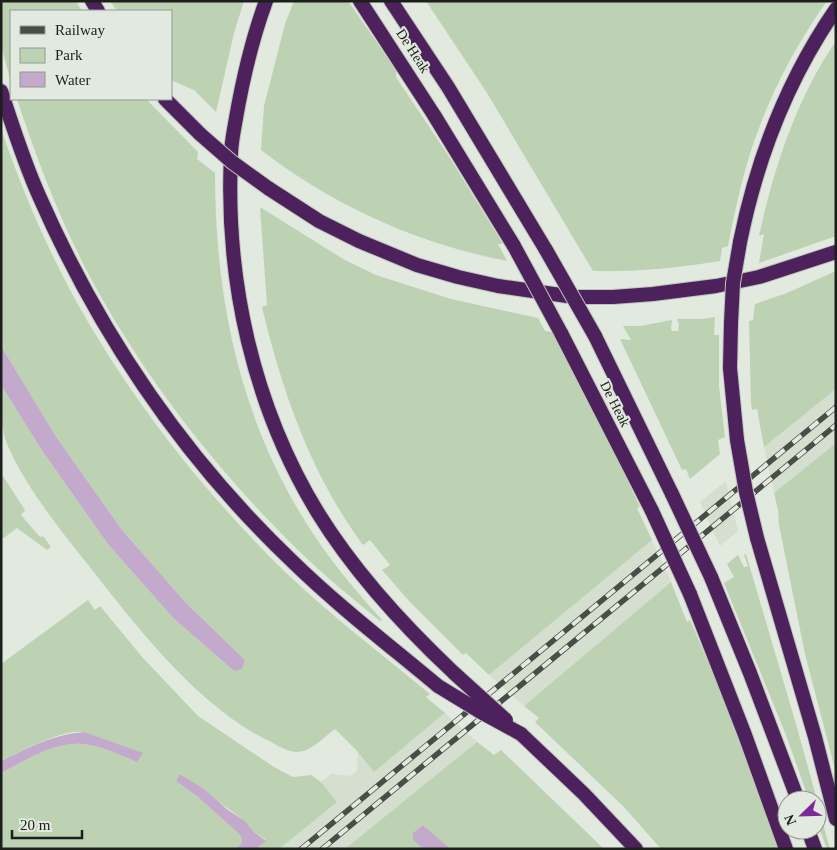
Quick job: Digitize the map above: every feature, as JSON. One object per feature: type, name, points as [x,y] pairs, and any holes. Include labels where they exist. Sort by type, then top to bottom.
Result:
[{"type":"highway","points":[[266,1],[250,53],[240,95],[231,154],[231,217],[234,265],[242,315],[262,395],[278,433],[298,477],[318,513],[370,585],[424,645],[521,734],[636,849]]},
{"type":"highway","name":"De Heak","points":[[360,1],[434,114],[514,246],[562,333],[652,510],[690,594],[745,735],[786,849]]},
{"type":"highway","name":"De Heak","points":[[391,1],[448,87],[546,250],[595,336],[711,577],[754,682],[794,790]]},
{"type":"highway","points":[[836,10],[799,70],[775,120],[752,187],[733,283],[730,368],[741,467],[758,538],[815,737],[836,819]]},
{"type":"highway","points":[[1,91],[39,196],[80,282],[134,372],[169,422],[214,478],[251,520],[293,562],[438,686],[521,734]]},
{"type":"highway","points":[[167,100],[200,134],[232,162],[319,221],[359,241],[417,264],[458,277],[498,286],[574,297],[653,294],[716,286],[759,277],[836,252]]},
{"type":"shaded area","points":[[836,389],[836,443],[774,493],[764,447]]},
{"type":"shaded area","points":[[726,481],[738,531],[720,546],[700,502]]},
{"type":"shaded area","points":[[652,540],[671,582],[524,706],[489,675]]},
{"type":"shaded area","points":[[445,713],[477,742],[446,768],[380,849],[265,849],[304,795],[331,774],[350,776],[357,771],[358,752],[408,744]]},
{"type":"green space","points":[[1,1],[76,1],[81,10],[10,10],[10,79],[1,45]]},
{"type":"green space","points":[[110,1],[244,1],[234,33],[216,112],[194,90],[172,80],[172,10],[116,10]]},
{"type":"green space","points":[[294,1],[348,1],[396,70],[396,77],[448,155],[503,244],[498,244],[507,261],[440,244],[377,220],[317,188],[261,150],[264,106],[285,24]]},
{"type":"green space","points":[[426,1],[827,1],[792,57],[772,96],[756,136],[737,201],[728,246],[722,248],[720,261],[656,269],[593,271],[487,93]]},
{"type":"green space","points":[[836,41],[836,236],[759,263],[764,234],[759,236],[779,160],[809,86]]},
{"type":"green space","points":[[17,100],[147,100],[198,152],[197,159],[215,173],[216,219],[226,310],[235,354],[263,439],[282,481],[313,534],[361,597],[382,620],[380,621],[300,552],[240,490],[159,388],[111,315],[90,277],[50,190]]},
{"type":"green space","points":[[1,129],[32,210],[69,288],[114,364],[166,437],[222,506],[283,570],[337,618],[430,694],[426,697],[445,713],[374,772],[358,752],[335,729],[307,750],[293,752],[243,726],[217,707],[170,663],[127,614],[55,523],[23,476],[7,444],[3,430],[1,385],[41,449],[107,543],[173,618],[234,671],[245,660],[187,604],[122,530],[57,438],[1,346]]},
{"type":"green space","points":[[260,207],[343,259],[376,275],[451,299],[538,318],[545,331],[557,333],[640,507],[637,508],[652,540],[489,675],[466,653],[463,655],[409,601],[382,570],[390,565],[370,540],[363,545],[328,490],[313,461],[289,401],[262,307],[267,305]]},
{"type":"green space","points":[[836,271],[836,389],[764,447],[757,409],[752,410],[751,404],[749,321],[753,320],[755,304],[787,293]]},
{"type":"green space","points":[[715,317],[714,335],[719,335],[719,386],[725,437],[718,440],[720,454],[690,479],[686,469],[682,470],[620,339],[631,340],[623,326],[640,326],[672,320],[672,331],[678,331],[677,319]]},
{"type":"green space","points":[[836,443],[836,773],[805,654],[774,493]]},
{"type":"green space","points":[[1,473],[25,510],[21,515],[39,536],[44,537],[51,547],[47,550],[17,528],[1,540]]},
{"type":"green space","points":[[746,554],[814,790],[805,790],[786,735],[724,583],[734,577],[727,564],[738,555],[744,567],[748,566],[744,555]]},
{"type":"green space","points":[[671,582],[687,622],[690,620],[725,705],[778,849],[661,849],[624,807],[535,722],[539,718],[524,706]]},
{"type":"green space","points":[[88,600],[95,610],[100,606],[143,658],[198,716],[274,767],[293,777],[311,775],[321,782],[337,802],[279,849],[256,849],[266,840],[254,832],[245,821],[181,774],[176,781],[198,797],[239,834],[242,839],[241,844],[236,849],[1,849],[1,773],[40,753],[71,744],[95,746],[137,762],[99,739],[86,733],[78,732],[68,733],[43,741],[1,761],[1,664]]},
{"type":"green space","points":[[477,742],[494,755],[501,750],[604,849],[451,849],[423,825],[413,840],[423,849],[345,849]]},
{"type":"green space","points":[[827,838],[830,849],[827,849],[824,840],[827,840]]},
{"type":"water","points":[[1,346],[57,438],[122,530],[187,604],[245,660],[242,669],[234,671],[173,618],[107,543],[41,449],[1,385]]},
{"type":"water","points":[[84,732],[143,753],[137,762],[95,746],[71,744],[40,753],[1,773],[1,761],[51,739]]},
{"type":"water","points":[[180,774],[204,789],[228,810],[245,821],[254,832],[266,841],[256,849],[236,849],[241,844],[242,839],[239,834],[198,797],[176,781]]},
{"type":"water","points":[[423,825],[451,849],[423,849],[413,840],[413,833]]},
{"type":"railway","points":[[301,849],[836,407]]},
{"type":"railway","points":[[322,849],[836,425]]}]
